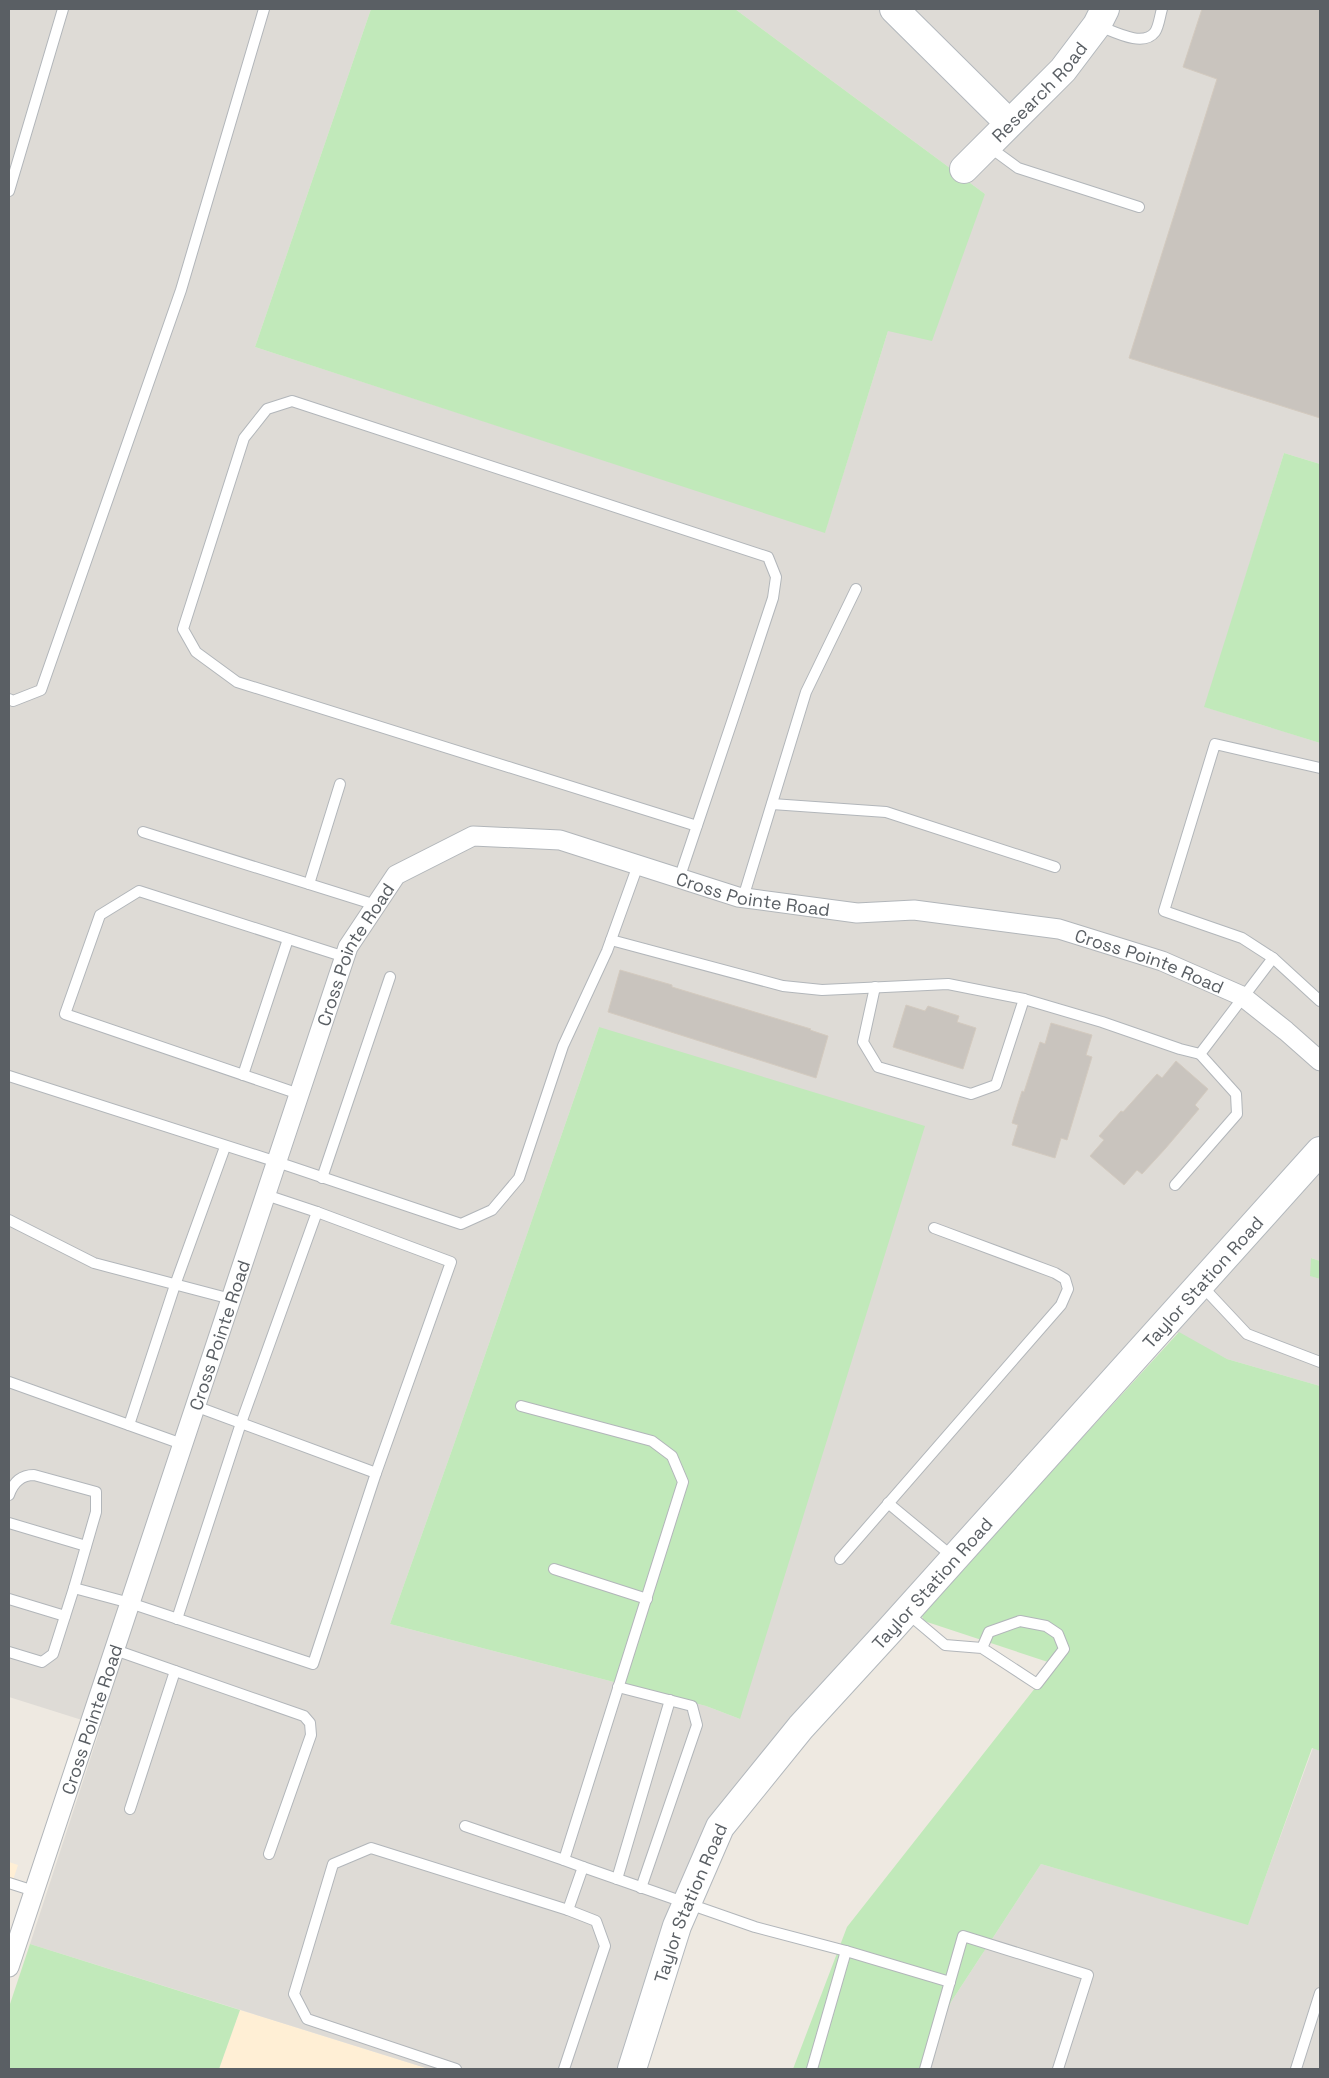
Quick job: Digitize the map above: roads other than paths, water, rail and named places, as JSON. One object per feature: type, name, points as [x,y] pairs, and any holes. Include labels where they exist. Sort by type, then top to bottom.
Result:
[{"type":"main road","points":[[894,9],[1009,123]]},
{"type":"main road","name":"Research Road","points":[[964,169],[1063,70],[1101,17]]},
{"type":"main road","name":"Taylor Station Road","points":[[632,2069],[677,1926],[720,1827],[801,1727],[1320,1151]]},
{"type":"street","name":"Cross Pointe Road","points":[[9,1967],[348,947],[396,875],[473,836],[560,840],[743,898],[857,913],[914,910],[1059,928],[1162,960],[1242,996],[1320,1061]]},
{"type":"lane","points":[[9,191],[63,9]]},
{"type":"lane","points":[[9,699],[13,701],[42,690],[181,290],[264,9]]},
{"type":"lane","points":[[1101,17],[1130,38],[1147,38],[1155,32],[1162,9]]},
{"type":"lane","points":[[987,146],[1018,168],[1139,207]]},
{"type":"lane","points":[[679,878],[698,826],[773,598],[776,577],[768,557],[292,401],[267,409],[244,438],[183,629],[196,652],[238,682],[698,826]]},
{"type":"lane","points":[[743,898],[806,692],[856,589]]},
{"type":"lane","points":[[1320,768],[1215,744],[1164,911],[1242,938],[1273,958],[1320,1001]]},
{"type":"lane","points":[[309,884],[340,784]]},
{"type":"lane","points":[[772,804],[886,812],[1055,867]]},
{"type":"lane","points":[[144,832],[376,906]]},
{"type":"lane","points":[[9,1076],[225,1147],[277,1162],[461,1224],[492,1210],[519,1178],[563,1046],[611,940],[638,865]]},
{"type":"lane","points":[[299,1094],[65,1014],[100,915],[139,892],[345,957]]},
{"type":"lane","points":[[243,1075],[288,939]]},
{"type":"lane","points":[[611,940],[783,986],[822,990],[948,984],[1024,999],[1200,1054],[1236,1094],[1237,1114],[1175,1185]]},
{"type":"lane","points":[[1200,1054],[1242,996],[1273,958]]},
{"type":"lane","points":[[322,1178],[390,977]]},
{"type":"lane","points":[[874,987],[863,1042],[878,1067],[971,1094],[996,1085],[1024,999]]},
{"type":"lane","points":[[129,1425],[175,1285],[225,1147]]},
{"type":"lane","points":[[74,1588],[130,1603],[313,1664],[376,1473],[451,1262],[266,1195]]},
{"type":"lane","points":[[177,1619],[241,1423],[317,1212]]},
{"type":"lane","points":[[9,1220],[94,1263],[231,1299]]},
{"type":"lane","points":[[840,1559],[1061,1305],[1068,1289],[1066,1278],[934,1228]]},
{"type":"lane","points":[[1201,1285],[1248,1334],[1320,1362]]},
{"type":"lane","points":[[9,1382],[182,1444]]},
{"type":"lane","points":[[195,1406],[376,1473]]},
{"type":"lane","points":[[521,1406],[652,1440],[672,1456],[683,1482],[564,1860]]},
{"type":"lane","points":[[9,1495],[12,1486],[26,1474],[34,1474],[96,1492],[96,1512],[53,1654],[42,1662],[9,1652]]},
{"type":"lane","points":[[888,1503],[955,1558]]},
{"type":"lane","points":[[9,1523],[86,1546]]},
{"type":"lane","points":[[554,1569],[647,1599]]},
{"type":"lane","points":[[9,1598],[65,1616]]},
{"type":"lane","points":[[906,1612],[945,1645],[982,1648],[1036,1684],[1064,1649],[1058,1634],[1046,1626],[1020,1621],[989,1632],[982,1648]]},
{"type":"lane","points":[[114,1650],[304,1716],[310,1723],[311,1734],[269,1854]]},
{"type":"lane","points":[[130,1809],[174,1671]]},
{"type":"lane","points":[[618,1687],[692,1706],[696,1725],[642,1888]]},
{"type":"lane","points":[[617,1879],[670,1700]]},
{"type":"lane","points":[[465,1826],[755,1927],[846,1951],[950,1982]]},
{"type":"lane","points":[[456,2069],[307,2019],[294,1994],[332,1864],[371,1848],[568,1910],[596,1921],[605,1946],[564,2069]]},
{"type":"lane","points":[[568,1910],[583,1866]]},
{"type":"lane","points":[[9,1884],[34,1891]]},
{"type":"lane","points":[[925,2069],[963,1936],[1088,1975],[1058,2069]]},
{"type":"lane","points":[[812,2069],[846,1951]]},
{"type":"lane","points":[[1296,2069],[1320,1993]]}]
